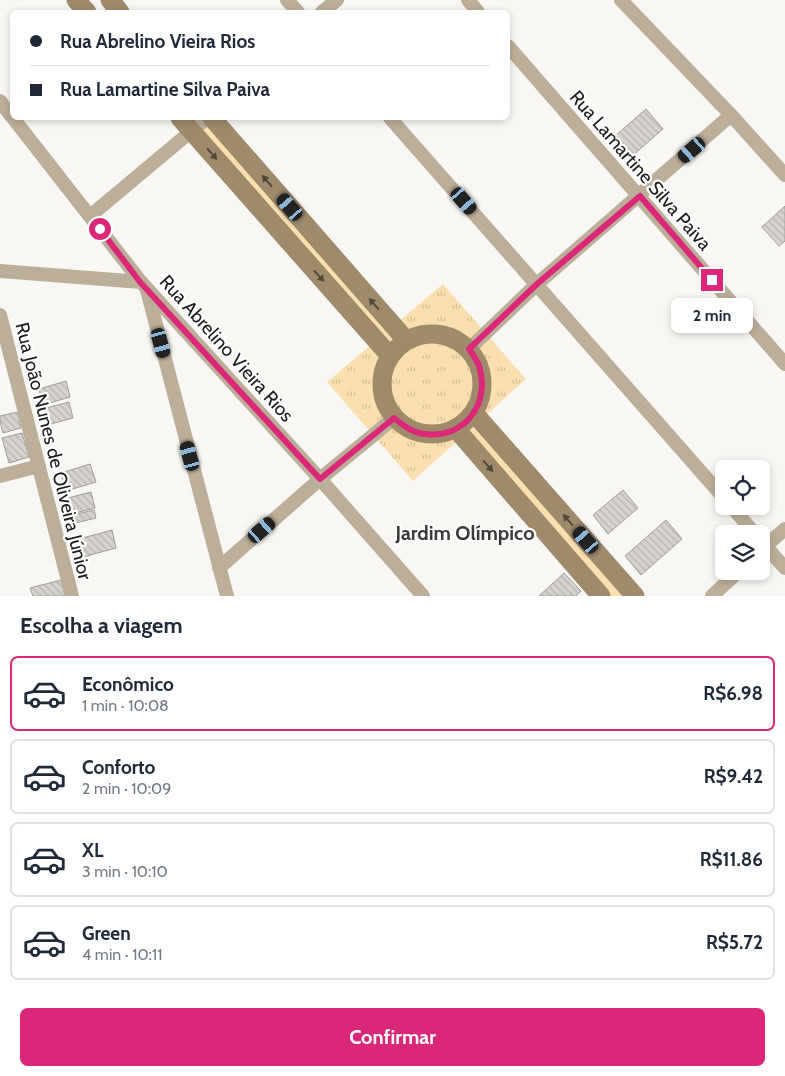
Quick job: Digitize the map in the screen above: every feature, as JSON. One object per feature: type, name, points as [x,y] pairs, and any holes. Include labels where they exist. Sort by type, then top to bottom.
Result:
[{"type":"street","points":[[76,0],[85,10]]},
{"type":"street","points":[[110,0],[118,10]]},
{"type":"street","points":[[287,0],[296,10]]},
{"type":"street","points":[[324,10],[336,0]]},
{"type":"street","points":[[468,0],[476,10]]},
{"type":"street","points":[[621,0],[785,175]]},
{"type":"street","name":"Rua Lamartine Silva Paiva","points":[[510,48],[785,364]]},
{"type":"street","name":"Rua Abrelino Vieira Rios","points":[[0,101],[10,113]]},
{"type":"street","points":[[469,349],[537,284],[731,116]]},
{"type":"street","name":"Rua Abrelino Vieira Rios","points":[[15,120],[143,284],[423,596]]},
{"type":"street","points":[[90,216],[186,124],[200,120]]},
{"type":"street","points":[[214,120],[406,340]]},
{"type":"street","points":[[392,120],[715,488]]},
{"type":"street","points":[[186,124],[390,356]]},
{"type":"street","points":[[0,270],[143,284],[227,596]]},
{"type":"street","name":"Rua João Nunes de Oliveira Júnior","points":[[0,315],[72,596]]},
{"type":"street","points":[[422,334],[439,334],[456,339],[469,349],[479,364],[483,381],[481,398],[474,413],[466,422],[456,429],[440,435],[423,434],[408,429],[394,418],[385,403],[381,385],[384,368],[390,356],[399,346],[406,340],[422,334]]},
{"type":"street","points":[[474,413],[635,596]]},
{"type":"street","points":[[219,568],[320,479],[394,418]]},
{"type":"street","points":[[456,429],[601,596]]},
{"type":"street","points":[[0,476],[39,466]]},
{"type":"street","points":[[739,515],[747,525]]},
{"type":"street","points":[[770,541],[785,529]]},
{"type":"street","points":[[770,553],[785,568]]},
{"type":"street","points":[[712,596],[729,580]]},
{"type":"street","points":[[224,582],[237,596]]},
{"type":"green space","points":[[192,120],[203,120],[623,596],[611,596]]},
{"type":"green space","points":[[443,284],[526,379],[413,481],[327,382]]},
{"type":"building","points":[[646,109],[663,129],[632,156],[615,136]]},
{"type":"building","points":[[785,206],[785,241],[779,246],[762,227]]},
{"type":"building","points":[[66,381],[70,397],[43,405],[39,389]]},
{"type":"building","points":[[69,402],[73,418],[47,425],[42,409]]},
{"type":"building","points":[[17,412],[21,428],[3,433],[0,416]]},
{"type":"building","points":[[22,433],[29,457],[9,463],[2,438]]},
{"type":"building","points":[[90,464],[96,482],[66,491],[61,473]]},
{"type":"building","points":[[623,490],[638,508],[608,534],[593,515]]},
{"type":"building","points":[[91,492],[95,508],[72,514],[68,498]]},
{"type":"building","points":[[94,510],[96,518],[75,523],[73,515]]},
{"type":"building","points":[[666,520],[682,539],[641,575],[625,556]]},
{"type":"building","points":[[112,530],[116,548],[83,557],[79,539]]},
{"type":"building","points":[[564,573],[581,591],[576,596],[539,596]]},
{"type":"building","points":[[61,580],[65,596],[33,596],[30,588]]},
{"type":"district","name":"Jardim Olímpico","points":[[465,533]]},
{"type":"route","points":[[100,229],[140,282],[320,479],[394,418],[408,429],[423,434],[440,435],[456,429],[466,422],[474,413],[481,398],[483,381],[479,364],[469,349],[537,284],[640,196],[712,280]]}]
